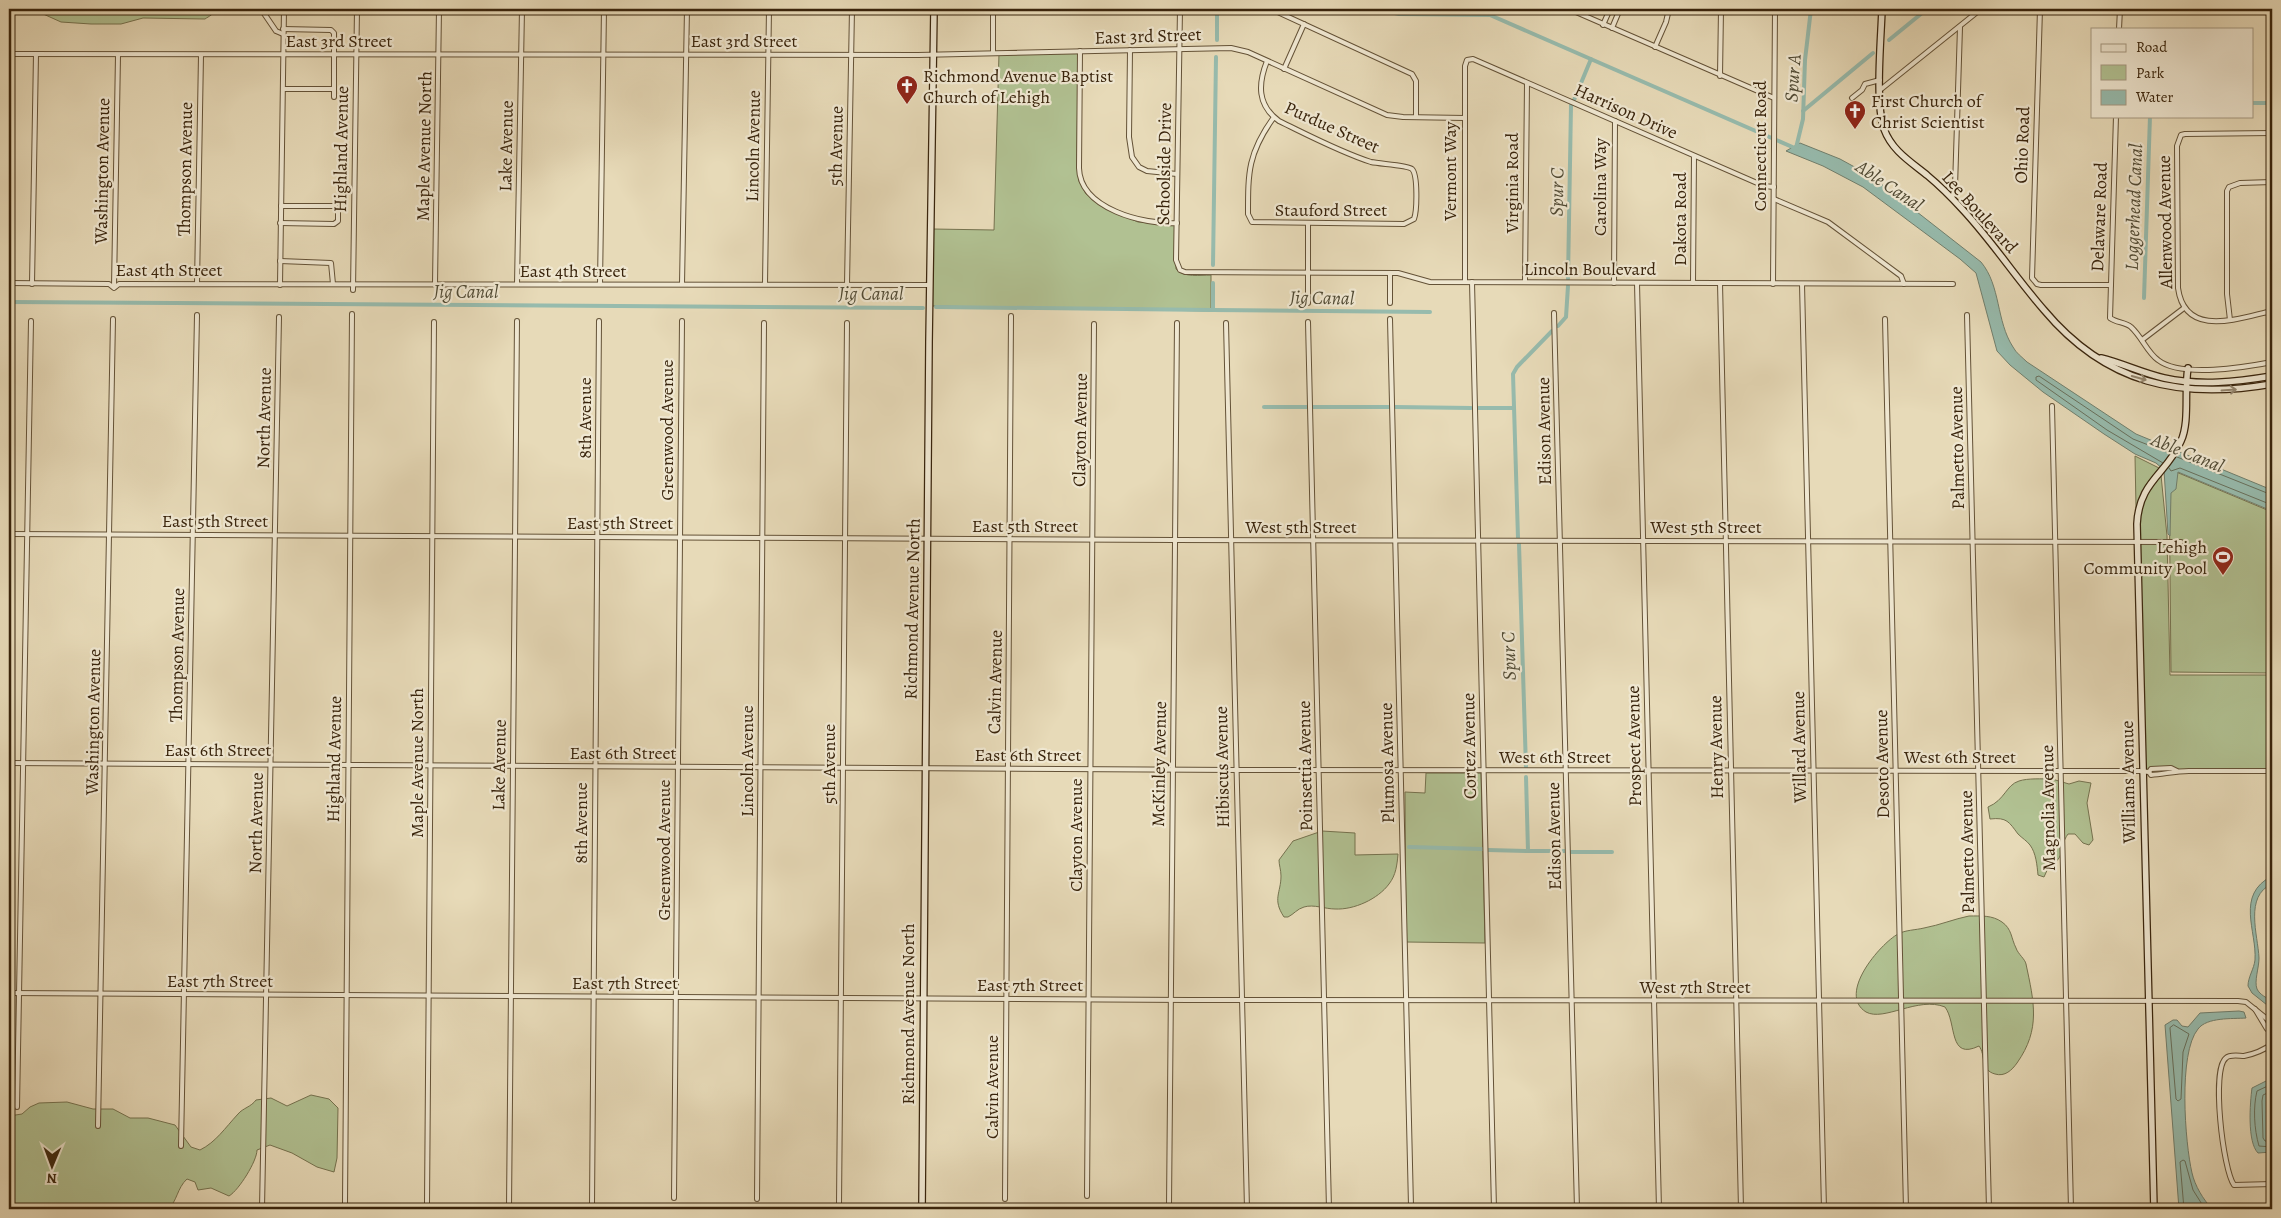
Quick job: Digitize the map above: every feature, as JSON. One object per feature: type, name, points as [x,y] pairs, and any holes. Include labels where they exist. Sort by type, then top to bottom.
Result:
[{"type":"street","points":[[261,9],[276,31],[332,30],[334,33],[334,97]]},
{"type":"street","points":[[280,284],[284,9]]},
{"type":"street","name":"Highland Avenue","points":[[353,290],[357,9]]},
{"type":"street","name":"Maple Avenue North","points":[[435,284],[439,9]]},
{"type":"street","name":"Lake Avenue","points":[[517,284],[522,9]]},
{"type":"street","points":[[600,284],[604,9]]},
{"type":"street","points":[[682,284],[687,9]]},
{"type":"street","name":"Lincoln Avenue","points":[[765,284],[769,9]]},
{"type":"street","name":"5th Avenue","points":[[847,284],[852,9]]},
{"type":"street","name":"Richmond Avenue North","points":[[922,1209],[934,9]]},
{"type":"street","points":[[993,9],[993,53]]},
{"type":"street","name":"Schoolside Drive","points":[[1180,9],[1176,260],[1180,270],[1192,273],[1228,273]]},
{"type":"street","points":[[1272,9],[1412,74],[1416,81],[1416,117]]},
{"type":"street","points":[[1569,9],[1774,98]]},
{"type":"street","points":[[1603,25],[1610,9]]},
{"type":"street","points":[[1612,28],[1620,9]]},
{"type":"street","points":[[1655,47],[1666,22],[1669,9]]},
{"type":"street","points":[[1720,76],[1721,9]]},
{"type":"street","name":"Connecticut Road","points":[[1774,284],[1775,9]]},
{"type":"street","name":"Lee Boulevard","points":[[1882,9],[1880,80],[1882,124],[1893,146],[1952,198],[1977,225],[2044,310],[2068,334],[2111,367],[2130,376],[2185,390],[2232,390],[2272,384]]},
{"type":"street","points":[[1880,90],[1981,9]]},
{"type":"street","name":"Ohio Road","points":[[2040,9],[2032,275],[2034,282],[2042,285],[2111,285]]},
{"type":"street","points":[[2119,28],[2120,9]]},
{"type":"street","points":[[1284,69],[1304,24]]},
{"type":"street","points":[[1952,198],[1955,187],[1960,27]]},
{"type":"street","name":"East 3rd Street","points":[[9,54],[851,55],[1179,48],[1238,49],[1393,116],[1464,118]]},
{"type":"street","points":[[1130,50],[1129,146],[1132,157],[1139,166],[1147,171],[1178,174]]},
{"type":"street","points":[[1080,51],[1079,172],[1086,191],[1104,204],[1138,221],[1177,223]]},
{"type":"street","points":[[32,284],[36,54]]},
{"type":"street","name":"Washington Avenue","points":[[114,288],[118,55]]},
{"type":"street","name":"Thompson Avenue","points":[[197,284],[200,55]]},
{"type":"street","name":"Harrison Drive","points":[[1467,60],[1473,59],[1764,186],[1774,187]]},
{"type":"street","name":"Vermont Way","points":[[1465,282],[1464,118],[1465,66],[1467,60]]},
{"type":"street","name":"Purdue Street","points":[[1267,61],[1260,90],[1264,104],[1274,117],[1372,162],[1410,167],[1413,170],[1416,178],[1416,209],[1411,222]]},
{"type":"street","points":[[1852,98],[1862,90],[1865,84],[1880,80]]},
{"type":"street","name":"Virginia Road","points":[[1525,282],[1527,83]]},
{"type":"street","points":[[283,89],[334,89]]},
{"type":"street","name":"Stauford Street","points":[[1274,117],[1259,139],[1250,162],[1248,214],[1251,221],[1257,223],[1308,224],[1404,224],[1411,222]]},
{"type":"street","name":"Delaware Road","points":[[2116,118],[2110,318],[2127,325],[2142,340]]},
{"type":"street","name":"Carolina Way","points":[[1614,283],[1616,121]]},
{"type":"street","name":"Allenwood Avenue","points":[[2184,308],[2178,293],[2177,270],[2177,146],[2181,136],[2186,134],[2272,133]]},
{"type":"street","name":"Dakota Road","points":[[1693,283],[1694,156]]},
{"type":"street","points":[[2230,320],[2227,285],[2228,186],[2235,183],[2272,182]]},
{"type":"street","points":[[1774,199],[1828,222],[1901,276],[1904,284]]},
{"type":"street","points":[[280,223],[334,224],[338,221],[338,209],[335,206],[281,206]]},
{"type":"street","points":[[1308,224],[1308,303]]},
{"type":"street","points":[[2272,232],[2272,239]]},
{"type":"street","points":[[280,262],[331,263],[333,284]]},
{"type":"street","name":"Lincoln Boulevard","points":[[1228,273],[1390,273],[1405,274],[1430,282],[1953,284]]},
{"type":"street","points":[[1390,273],[1390,303]]},
{"type":"street","name":"Cortez Avenue","points":[[1472,282],[1494,1209]]},
{"type":"street","name":"East 4th Street","points":[[9,283],[109,284],[114,288],[119,284],[930,285]]},
{"type":"street","name":"Prospect Avenue","points":[[1637,283],[1659,1209]]},
{"type":"street","name":"Henry Avenue","points":[[1720,283],[1741,1209]]},
{"type":"street","name":"Willard Avenue","points":[[1802,284],[1824,1209]]},
{"type":"street","points":[[2272,311],[2230,320],[2207,321],[2198,318],[2184,308],[2142,340],[2159,360],[2188,368],[2236,368],[2272,362]]},
{"type":"street","name":"Edison Avenue","points":[[1554,313],[1576,1209]]},
{"type":"street","name":"Highland Avenue","points":[[344,1204],[352,314]]},
{"type":"street","name":"Thompson Avenue","points":[[181,1146],[197,315]]},
{"type":"street","name":"Palmetto Avenue","points":[[1967,315],[1989,1209]]},
{"type":"street","name":"Calvin Avenue","points":[[1004,1199],[1012,316]]},
{"type":"street","name":"North Avenue","points":[[262,1209],[279,317]]},
{"type":"street","name":"Washington Avenue","points":[[98,1126],[114,319]]},
{"type":"street","name":"Plumosa Avenue","points":[[1390,319],[1411,1206]]},
{"type":"street","name":"Desoto Avenue","points":[[1884,319],[1906,1209]]},
{"type":"street","points":[[17,1107],[32,321]]},
{"type":"street","name":"Lake Avenue","points":[[509,1209],[517,321]]},
{"type":"street","name":"8th Avenue","points":[[592,1206],[599,321]]},
{"type":"street","name":"Greenwood Avenue","points":[[674,1198],[682,321]]},
{"type":"street","name":"Maple Avenue North","points":[[427,1204],[434,322]]},
{"type":"street","name":"Poinsettia Avenue","points":[[1308,322],[1329,1209]]},
{"type":"street","name":"Lincoln Avenue","points":[[756,1198],[764,323]]},
{"type":"street","name":"5th Avenue","points":[[839,1204],[847,323]]},
{"type":"street","name":"McKinley Avenue","points":[[1169,1206],[1176,323]]},
{"type":"street","name":"Hibiscus Avenue","points":[[1226,323],[1247,1209]]},
{"type":"street","name":"Clayton Avenue","points":[[1087,1196],[1094,324]]},
{"type":"street","name":"Lee Boulevard","points":[[2097,357],[2163,378],[2186,382],[2232,382],[2272,376]]},
{"type":"street","name":"Williams Avenue","points":[[2154,1209],[2146,772],[2137,514],[2140,502],[2147,488],[2178,447],[2186,427],[2185,390],[2188,368]]},
{"type":"street","name":"Magnolia Avenue","points":[[2052,406],[2071,1209]]},
{"type":"street","name":"East 5th Street","points":[[9,534],[1230,540]]},
{"type":"street","name":"West 5th Street","points":[[1230,540],[2181,542]]},
{"type":"street","name":"East 6th Street","points":[[9,763],[1236,770]]},
{"type":"street","name":"West 6th Street","points":[[1236,770],[2146,772],[2151,769],[2171,768],[2177,771],[2272,771]]},
{"type":"street","name":"East 7th Street","points":[[9,993],[1242,1000]]},
{"type":"street","name":"West 7th Street","points":[[1242,1000],[2149,1000],[2238,1001],[2246,1002],[2254,1007]]},
{"type":"street","points":[[2254,1007],[2266,1017],[2271,1028]]},
{"type":"street","points":[[2254,1007],[2262,1021],[2271,1028]]},
{"type":"street","points":[[2262,1021],[2266,1017]]},
{"type":"street","points":[[2272,1044],[2257,1053],[2229,1056],[2224,1059],[2221,1064],[2220,1081],[2221,1136],[2230,1180],[2234,1185],[2239,1186],[2272,1184]]},
{"type":"green space","points":[[9,9],[214,9],[214,11],[205,19],[143,18],[121,24],[91,24],[61,22],[41,13],[9,14]]},
{"type":"green space","points":[[1078,52],[1077,166],[1079,181],[1086,194],[1111,210],[1138,222],[1175,225],[1176,269],[1188,275],[1211,275],[1211,311],[931,306],[933,229],[994,230],[999,53]]},
{"type":"green space","points":[[2135,456],[2159,468],[2145,486],[2136,508]]},
{"type":"green space","points":[[2169,469],[2272,512],[2272,673],[2171,672]]},
{"type":"green space","points":[[2161,475],[2167,536],[2170,675],[2272,675],[2272,772],[2145,771],[2139,515],[2146,494]]},
{"type":"green space","points":[[1426,773],[1481,773],[1485,943],[1406,942],[1405,792],[1425,793]]},
{"type":"green space","points":[[2052,779],[2069,784],[2079,781],[2091,783],[2087,803],[2093,840],[2089,845],[2083,843],[2075,834],[2068,834],[2060,856],[2055,863],[2049,866],[2044,877],[2038,875],[2035,855],[2030,845],[2007,821],[1990,819],[1988,807],[1998,801],[2011,786],[2019,781]]},
{"type":"green space","points":[[1322,831],[1355,833],[1355,855],[1398,854],[1397,866],[1393,877],[1379,894],[1350,908],[1335,909],[1308,906],[1299,909],[1288,917],[1284,917],[1278,905],[1281,882],[1279,860],[1293,841]]},
{"type":"green space","points":[[1969,916],[1990,917],[2005,925],[2010,931],[2017,950],[2025,962],[2029,978],[2034,1015],[2030,1039],[2015,1066],[2002,1075],[1990,1072],[1987,1069],[1979,1046],[1969,1049],[1962,1048],[1958,1044],[1945,1007],[1935,1004],[1913,1006],[1882,1014],[1873,1014],[1866,1012],[1858,1004],[1856,994],[1864,970],[1872,958],[1890,939],[1904,932]]},
{"type":"green space","points":[[311,1095],[329,1099],[338,1108],[337,1158],[334,1172],[317,1167],[292,1153],[270,1145],[257,1150],[247,1175],[238,1188],[229,1196],[211,1188],[198,1190],[195,1182],[187,1179],[168,1209],[9,1209],[9,1116],[22,1114],[30,1107],[39,1103],[67,1102],[93,1109],[113,1109],[130,1118],[148,1118],[175,1125],[191,1147],[200,1150],[216,1139],[240,1112],[256,1100],[271,1098],[287,1106]]},
{"type":"water","points":[[1800,143],[1840,159],[1871,176],[1981,262],[1992,282],[2008,337],[2016,351],[2027,362],[2136,434],[2272,490],[2272,511],[2178,472],[2176,489],[2171,493],[2170,536],[2168,534],[2164,470],[2156,463],[2135,454],[2104,434],[2043,392],[2010,365],[1997,351],[1976,273],[1863,187],[1823,166],[1786,151]]},
{"type":"water","points":[[2272,876],[2272,884],[2263,890],[2258,897],[2255,907],[2255,928],[2259,958],[2256,986],[2260,993],[2272,1001],[2272,1009],[2252,993],[2248,986],[2255,960],[2250,914],[2251,903],[2254,893],[2261,884]]},
{"type":"water","points":[[2244,1012],[2246,1018],[2220,1019],[2207,1022],[2198,1029],[2192,1041],[2185,1077],[2189,1159],[2193,1178],[2212,1209],[2179,1209],[2165,1025],[2173,1020],[2177,1020],[2182,1026],[2188,1027],[2200,1013]]},
{"type":"water","points":[[2272,1078],[2272,1152],[2258,1153],[2252,1140],[2251,1132],[2252,1088]]},
{"type":"waterway","name":"Jig Canal","points":[[1217,9],[1217,40]]},
{"type":"waterway","name":"Able Canal","points":[[1378,9],[1399,14],[1490,15],[1797,149]]},
{"type":"waterway","name":"Spur A","points":[[1796,148],[1803,119],[1805,60],[1811,9]]},
{"type":"waterway","points":[[1889,40],[1927,9]]},
{"type":"waterway","points":[[1803,111],[1873,53]]},
{"type":"waterway","name":"Jig Canal","points":[[1213,265],[1216,57]]},
{"type":"waterway","name":"Spur C","points":[[1574,100],[1591,59]]},
{"type":"waterway","points":[[2254,103],[2272,103]]},
{"type":"waterway","name":"Spur C","points":[[1568,279],[1571,105]]},
{"type":"waterway","name":"Loggerhead Canal","points":[[2144,298],[2150,118]]},
{"type":"waterway","name":"Jig Canal","points":[[936,307],[1213,310],[1213,283]]},
{"type":"waterway","name":"Spur C","points":[[1558,326],[1566,317],[1568,286]]},
{"type":"waterway","name":"Jig Canal","points":[[9,302],[923,308]]},
{"type":"waterway","name":"Jig Canal","points":[[1213,310],[1430,312]]},
{"type":"waterway","name":"Spur C","points":[[1518,538],[1513,374],[1517,367],[1552,331]]},
{"type":"waterway","points":[[1264,407],[1307,407]]},
{"type":"waterway","points":[[1313,407],[1389,407]]},
{"type":"waterway","points":[[1395,407],[1471,408]]},
{"type":"waterway","points":[[1478,408],[1514,408]]},
{"type":"waterway","name":"Spur C","points":[[1519,544],[1526,768]]},
{"type":"waterway","name":"Spur C","points":[[1526,777],[1528,851],[1565,851]]},
{"type":"waterway","name":"Spur C","points":[[1409,847],[1482,849]]},
{"type":"waterway","name":"Spur C","points":[[1488,850],[1528,851]]},
{"type":"waterway","name":"Spur C","points":[[1571,852],[1612,852]]},
{"type":"place","name":"Richmond Avenue Baptist Church of Lehigh","points":[[907,105]]},
{"type":"place","name":"First Church of Christ Scientist","points":[[1855,130]]},
{"type":"place","name":"Lehigh Community Pool","points":[[2223,576]]}]
